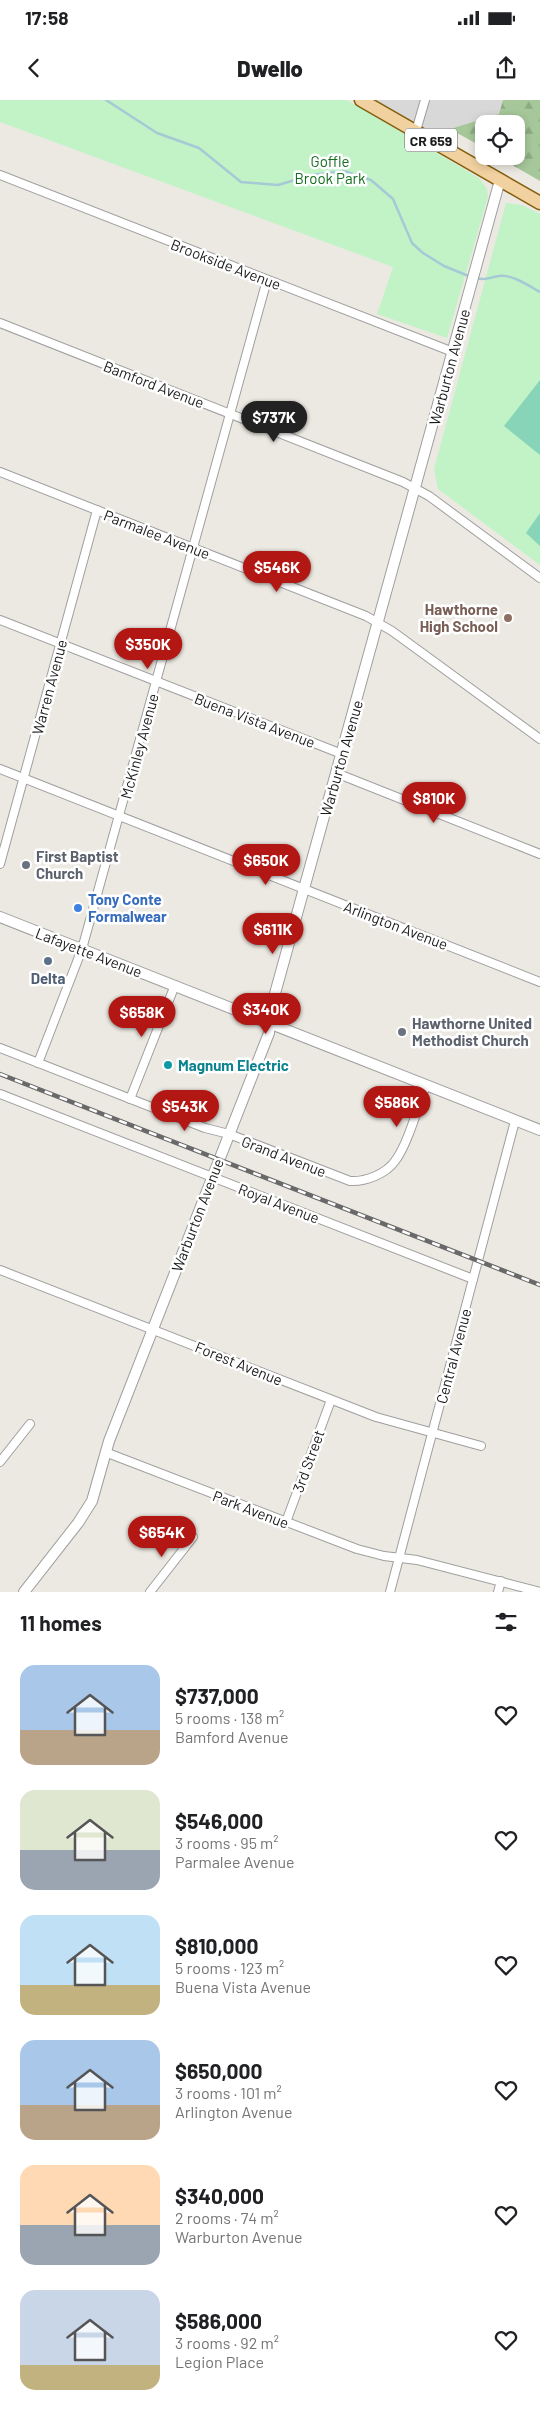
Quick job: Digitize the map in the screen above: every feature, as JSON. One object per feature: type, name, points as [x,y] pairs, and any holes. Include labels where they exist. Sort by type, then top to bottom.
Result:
[{"type":"main road","name":"CR 659","points":[[362,100],[540,203]]},
{"type":"street","points":[[416,130],[424,100]]},
{"type":"street","name":"Brookside Avenue","points":[[0,175],[453,352]]},
{"type":"street","name":"Warburton Avenue","points":[[24,1592],[88,1507],[97,1487],[105,1452],[269,1034],[271,1008],[500,180]]},
{"type":"street","name":"McKinley Avenue","points":[[38,1063],[82,949],[268,280]]},
{"type":"street","name":"Bamford Avenue","points":[[0,323],[415,488],[540,578]]},
{"type":"street","name":"Parmalee Avenue","points":[[0,472],[378,622],[540,739]]},
{"type":"street","name":"Warren Avenue","points":[[0,864],[97,510]]},
{"type":"street","name":"Buena Vista Avenue","points":[[0,620],[342,754]]},
{"type":"street","name":"Arlington Avenue","points":[[0,769],[540,982]]},
{"type":"street","points":[[336,773],[540,854]]},
{"type":"street","name":"Lafayette Avenue","points":[[0,917],[540,1130]]},
{"type":"street","points":[[130,1099],[174,985]]},
{"type":"street","name":"Grand Avenue","points":[[0,1048],[205,1128],[229,1134],[345,1180],[357,1181],[373,1176],[390,1167],[396,1161],[426,1085]]},
{"type":"street","name":"Royal Avenue","points":[[0,1094],[473,1279]]},
{"type":"street","name":"Central Avenue","points":[[390,1592],[515,1120]]},
{"type":"street","name":"Forest Avenue","points":[[0,1270],[389,1422],[481,1446]]},
{"type":"street","name":"3rd Street","points":[[286,1522],[331,1400]]},
{"type":"street","points":[[0,1462],[3,1451],[30,1424]]},
{"type":"street","name":"Park Avenue","points":[[105,1452],[357,1549],[416,1560],[540,1592]]},
{"type":"street","points":[[150,1592],[193,1537]]},
{"type":"street","points":[[498,1592],[501,1581]]},
{"type":"shaded area","points":[[353,100],[503,100],[500,114],[475,115],[475,122],[450,129],[427,147]]},
{"type":"green space","name":"Goffle Brook Park","points":[[0,100],[347,100],[479,178],[487,189],[488,197],[447,338],[377,314],[393,267],[0,122]]},
{"type":"green space","points":[[503,100],[540,100],[540,181],[512,165],[525,165],[525,115],[496,115],[499,114]]},
{"type":"green space","points":[[475,121],[475,143],[450,129]]},
{"type":"green space","points":[[506,203],[522,205],[540,214],[540,565],[438,489],[434,469]]},
{"type":"green space","points":[[540,380],[540,455],[504,426]]},
{"type":"green space","points":[[540,513],[540,546],[526,533]]},
{"type":"waterway","points":[[106,100],[157,133],[199,148],[241,182],[278,185],[312,175],[344,171],[371,180],[393,199],[412,243],[423,253],[444,266],[471,277]]},
{"type":"waterway","points":[[476,278],[509,277],[540,292]]},
{"type":"railway","points":[[0,1074],[540,1285]]},
{"type":"place","name":"Hawthorne High School","points":[[508,618]]},
{"type":"place","name":"First Baptist Church","points":[[26,865]]},
{"type":"place","name":"Tony Conte Formalwear","points":[[78,908]]},
{"type":"place","name":"Delta","points":[[48,961]]},
{"type":"place","name":"Hawthorne United Methodist Church","points":[[402,1032]]},
{"type":"place","name":"Magnum Electric","points":[[168,1065]]}]
